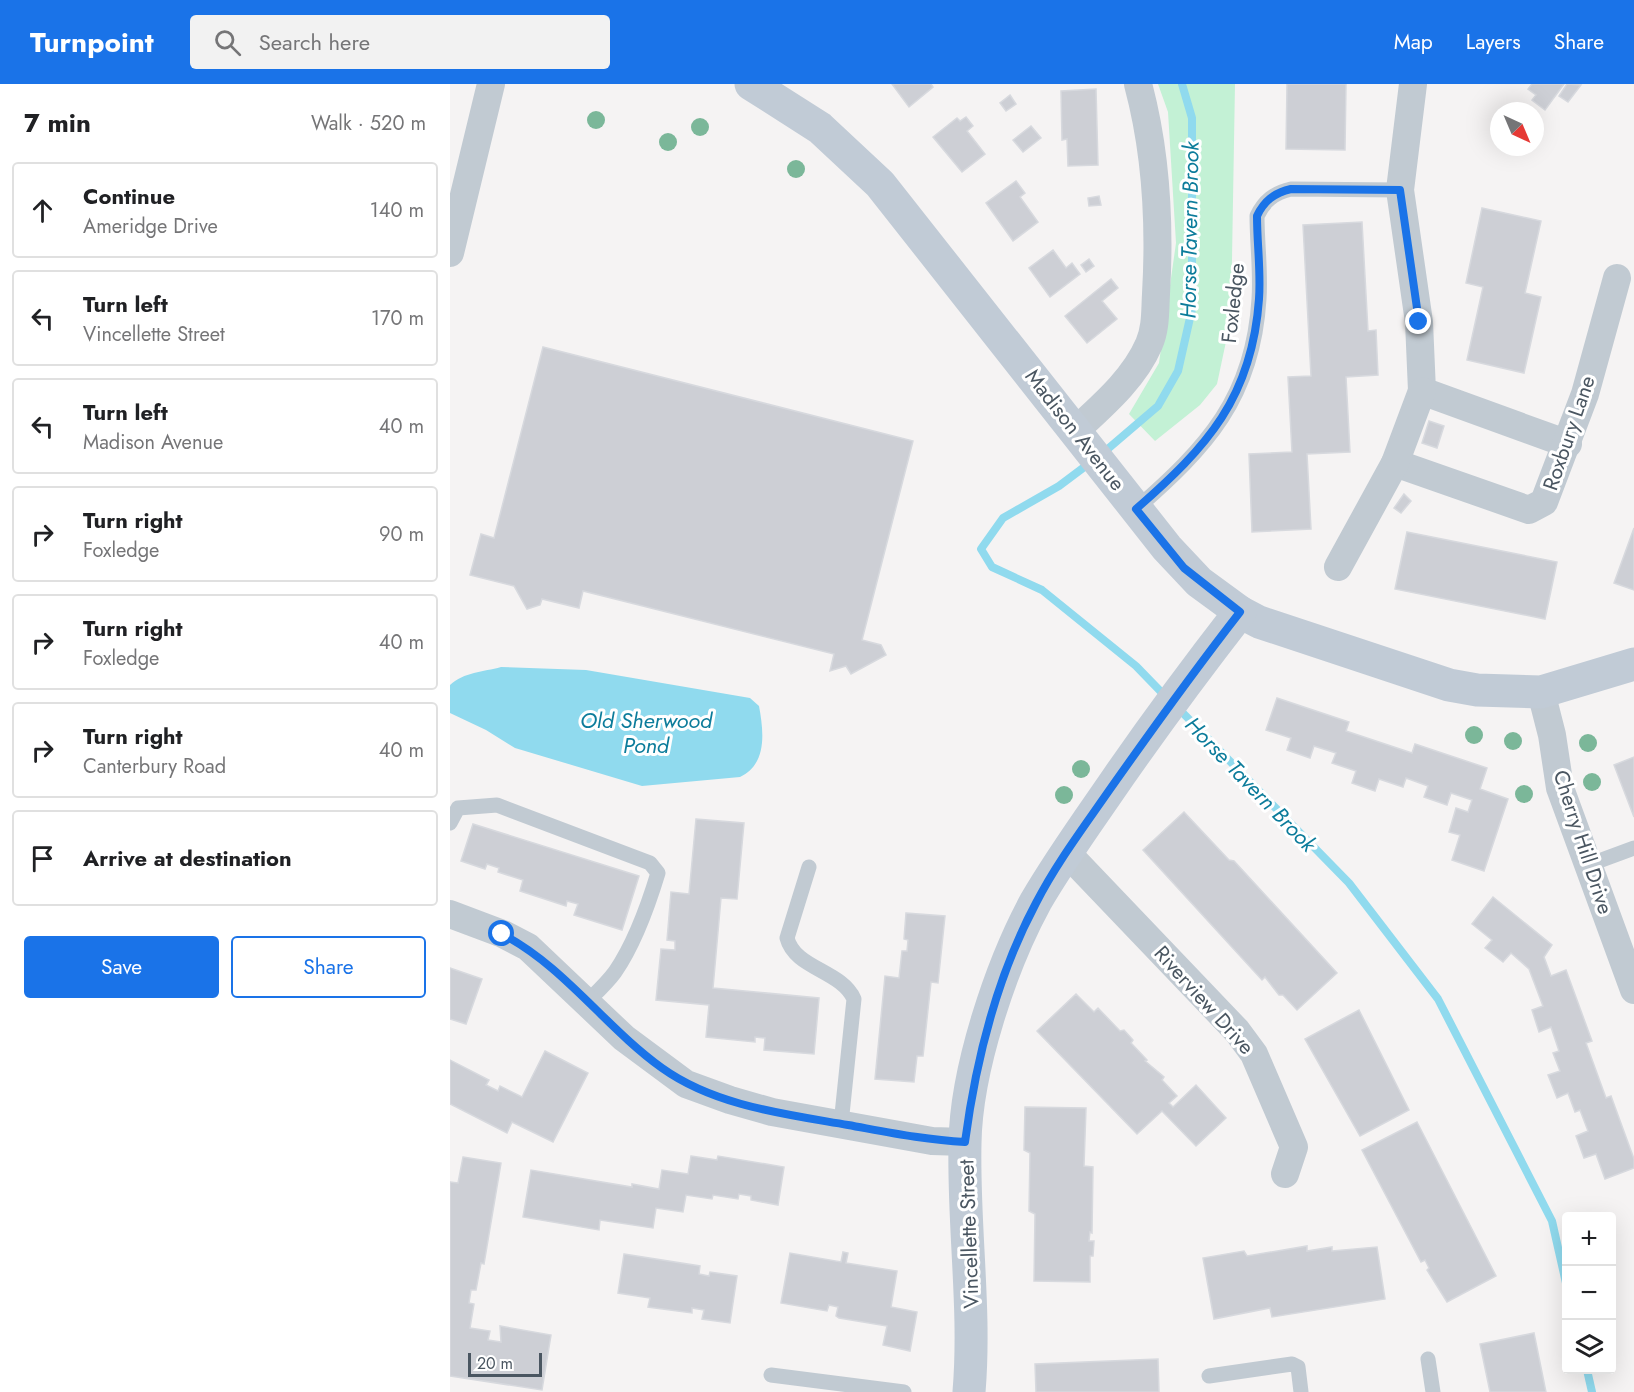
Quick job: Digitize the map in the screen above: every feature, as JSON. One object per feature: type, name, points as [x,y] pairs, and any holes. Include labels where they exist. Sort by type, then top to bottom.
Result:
[{"type":"main road","name":"Madison Avenue","points":[[751,84],[820,128],[880,184],[1184,568],[1240,612],[1278,630],[1449,685],[1477,690],[1541,692],[1634,664]]},
{"type":"main road","name":"Vincellette Street","points":[[969,1392],[972,1327],[965,1142],[972,1084],[984,1034],[1001,985],[1036,902],[1066,852],[1183,686],[1240,612]]},
{"type":"street","points":[[450,253],[491,84]]},
{"type":"street","points":[[1080,437],[1132,372],[1153,333],[1158,256],[1156,194],[1144,105],[1138,84]]},
{"type":"street","points":[[1338,567],[1395,463],[1422,391],[1419,322],[1400,190],[1413,84]]},
{"type":"street","name":"Roxbury Lane","points":[[1395,463],[1529,510],[1544,502],[1568,444],[1585,393],[1617,278]]},
{"type":"street","points":[[1422,391],[1568,444]]},
{"type":"street","name":"Cherry Hill Drive","points":[[1541,692],[1552,735],[1560,788],[1634,990]]},
{"type":"street","name":"Riverview Drive","points":[[1066,852],[1237,1031],[1254,1054],[1294,1147],[1285,1174]]},
{"type":"street","points":[[450,914],[502,934],[528,947],[624,1038],[686,1084],[772,1112],[932,1141],[965,1142]]},
{"type":"lane","name":"Foxledge","points":[[1136,509],[1188,463],[1202,447],[1220,421],[1240,382],[1255,331],[1258,310],[1257,216],[1262,207],[1278,192],[1291,189],[1400,190]]},
{"type":"lane","points":[[450,823],[458,808],[497,805],[650,863],[658,873],[651,897],[624,958],[613,975],[586,1003]]},
{"type":"lane","points":[[1588,866],[1634,848]]},
{"type":"lane","points":[[809,867],[788,938],[796,954],[841,981],[854,999],[841,1124]]},
{"type":"lane","points":[[1428,1359],[1433,1392]]},
{"type":"lane","points":[[1209,1376],[1292,1364],[1298,1367],[1300,1392]]},
{"type":"lane","points":[[771,1375],[904,1392]]},
{"type":"green space","points":[[1158,84],[1235,84],[1231,318],[1217,384],[1200,405],[1155,441],[1129,414],[1159,363],[1176,243],[1168,112]]},
{"type":"water","name":"Old Sherwood Pond","points":[[501,667],[586,670],[750,698],[759,706],[762,747],[755,764],[740,777],[642,786],[515,748],[486,730],[450,713],[450,685],[468,675]]},
{"type":"building","points":[[892,84],[931,84],[933,87],[909,107]]},
{"type":"building","points":[[1287,84],[1346,84],[1345,150],[1286,149]]},
{"type":"building","points":[[1532,84],[1564,84],[1545,110],[1544,102],[1532,100],[1536,95],[1528,89]]},
{"type":"building","points":[[1567,84],[1581,85],[1568,102],[1559,96]]},
{"type":"building","points":[[1096,89],[1098,165],[1068,166],[1067,139],[1062,140],[1061,91]]},
{"type":"building","points":[[1010,95],[1016,104],[1006,111],[1000,103]]},
{"type":"building","points":[[966,117],[973,126],[967,131],[985,154],[962,172],[933,137],[957,118],[960,121]]},
{"type":"building","points":[[1031,126],[1041,138],[1023,152],[1013,140]]},
{"type":"building","points":[[1016,181],[1025,193],[1020,197],[1038,222],[1013,241],[986,203]]},
{"type":"building","points":[[1099,196],[1101,205],[1089,206],[1088,198]]},
{"type":"building","points":[[1482,208],[1541,221],[1525,293],[1541,297],[1524,373],[1467,360],[1483,287],[1466,283]]},
{"type":"building","points":[[1362,222],[1368,331],[1376,330],[1378,375],[1346,377],[1350,452],[1307,454],[1311,529],[1252,532],[1249,454],[1292,452],[1288,377],[1311,376],[1303,225]]},
{"type":"building","points":[[1053,250],[1066,268],[1072,263],[1080,274],[1050,297],[1029,268]]},
{"type":"building","points":[[1089,259],[1094,266],[1086,272],[1081,265]]},
{"type":"building","points":[[1111,279],[1118,288],[1102,301],[1117,319],[1087,343],[1065,316]]},
{"type":"building","points":[[543,347],[913,441],[862,640],[881,645],[886,655],[851,674],[846,666],[830,671],[834,654],[583,591],[579,608],[542,599],[540,605],[527,609],[514,586],[470,575],[481,534],[494,538]]},
{"type":"building","points":[[1429,421],[1444,426],[1437,448],[1422,443]]},
{"type":"building","points":[[1404,494],[1411,501],[1401,513],[1394,508]]},
{"type":"building","points":[[1634,528],[1634,590],[1614,583]]},
{"type":"building","points":[[1407,532],[1557,562],[1545,619],[1395,589]]},
{"type":"building","points":[[1277,698],[1349,722],[1346,731],[1412,753],[1415,744],[1487,768],[1480,789],[1508,799],[1484,871],[1452,860],[1460,835],[1449,832],[1456,808],[1468,812],[1472,800],[1451,793],[1447,805],[1424,797],[1428,786],[1406,778],[1403,787],[1379,779],[1375,791],[1352,783],[1356,771],[1332,763],[1336,753],[1314,746],[1310,758],[1287,750],[1291,738],[1266,730]]},
{"type":"building","points":[[1634,757],[1634,817],[1614,765]]},
{"type":"building","points":[[1184,812],[1229,860],[1234,861],[1337,973],[1297,1010],[1283,995],[1279,995],[1265,977],[1262,980],[1143,850]]},
{"type":"building","points":[[696,819],[744,823],[737,899],[721,898],[713,988],[819,998],[814,1054],[764,1050],[765,1038],[755,1037],[755,1042],[706,1037],[709,1005],[656,1000],[661,949],[675,950],[675,941],[667,940],[671,892],[689,894]]},
{"type":"building","points":[[473,824],[639,876],[622,930],[574,915],[578,904],[567,901],[566,906],[520,891],[523,880],[498,872],[499,868],[487,864],[485,869],[461,861]]},
{"type":"building","points":[[1493,897],[1552,945],[1544,957],[1551,976],[1566,970],[1592,1041],[1586,1043],[1606,1098],[1611,1096],[1634,1159],[1634,1168],[1605,1179],[1596,1154],[1584,1158],[1576,1136],[1588,1131],[1580,1110],[1575,1112],[1568,1093],[1557,1098],[1548,1075],[1560,1071],[1553,1053],[1559,1051],[1551,1027],[1539,1032],[1532,1010],[1543,1006],[1529,969],[1511,953],[1503,962],[1485,948],[1492,940],[1472,924]]},
{"type":"building","points":[[906,913],[945,916],[938,983],[931,982],[923,1056],[917,1056],[914,1082],[875,1079],[885,976],[899,978],[902,951],[907,951],[908,940],[904,939]]},
{"type":"building","points":[[450,968],[482,979],[466,1024],[450,1019]]},
{"type":"building","points":[[1076,994],[1094,1012],[1098,1008],[1120,1031],[1124,1030],[1133,1040],[1131,1043],[1147,1060],[1145,1061],[1164,1077],[1162,1080],[1177,1096],[1169,1103],[1173,1107],[1196,1085],[1226,1118],[1196,1146],[1162,1111],[1137,1134],[1037,1031]]},
{"type":"building","points":[[1359,1010],[1409,1110],[1360,1136],[1305,1039]]},
{"type":"building","points":[[545,1051],[588,1073],[553,1142],[512,1122],[507,1133],[450,1104],[450,1060],[489,1080],[486,1085],[498,1091],[500,1086],[522,1097]]},
{"type":"building","points":[[1025,1107],[1086,1108],[1084,1166],[1093,1167],[1092,1233],[1090,1232],[1089,1241],[1094,1241],[1093,1256],[1090,1256],[1090,1282],[1034,1281],[1035,1214],[1029,1211],[1030,1153],[1024,1150]]},
{"type":"building","points":[[1417,1122],[1496,1276],[1447,1302],[1427,1270],[1429,1268],[1425,1260],[1421,1262],[1362,1150]]},
{"type":"building","points":[[691,1156],[717,1160],[718,1156],[784,1167],[778,1205],[751,1200],[751,1196],[739,1194],[738,1199],[713,1195],[712,1199],[686,1195],[683,1212],[656,1208],[653,1228],[600,1220],[599,1230],[523,1217],[531,1170],[632,1187],[632,1184],[659,1189],[662,1170],[688,1174]]},
{"type":"building","points":[[463,1157],[501,1163],[484,1264],[481,1263],[476,1290],[471,1290],[469,1303],[474,1304],[470,1328],[490,1331],[488,1340],[501,1342],[500,1326],[551,1335],[542,1390],[450,1376],[450,1182],[458,1183]]},
{"type":"building","points":[[1307,1246],[1307,1251],[1332,1247],[1332,1251],[1377,1247],[1385,1299],[1272,1317],[1270,1308],[1214,1319],[1203,1258],[1244,1251],[1247,1256]]},
{"type":"building","points":[[843,1252],[848,1253],[846,1263],[897,1271],[891,1307],[917,1312],[910,1351],[883,1345],[887,1326],[839,1318],[836,1316],[838,1307],[829,1305],[827,1311],[781,1303],[790,1253],[841,1262]]},
{"type":"building","points":[[624,1254],[700,1266],[699,1274],[709,1276],[710,1272],[737,1276],[730,1323],[702,1319],[704,1310],[692,1308],[692,1313],[648,1307],[650,1298],[618,1293]]},
{"type":"building","points":[[1534,1333],[1546,1392],[1490,1392],[1480,1344]]},
{"type":"building","points":[[1158,1359],[1159,1392],[1036,1392],[1035,1364]]},
{"type":"waterway","name":"Horse Tavern Brook","points":[[1103,453],[1158,406],[1178,371],[1192,309],[1192,118],[1182,84]]},
{"type":"waterway","name":"Horse Tavern Brook","points":[[1091,462],[1059,486],[1003,518],[981,549],[992,567],[1042,590],[1136,666],[1167,698]]},
{"type":"waterway","name":"Horse Tavern Brook","points":[[1178,708],[1349,883],[1438,999],[1552,1221],[1562,1266]]},
{"type":"waterway","name":"Horse Tavern Brook","points":[[1588,1374],[1592,1392]]},
{"type":"route","points":[[502,934],[528,947],[624,1038],[662,1069],[686,1084],[772,1112],[932,1141],[965,1142],[972,1084],[984,1034],[1017,941],[1036,902],[1066,852],[1163,714],[1240,612],[1184,568],[1136,509],[1171,479],[1202,447],[1230,404],[1240,382],[1255,331],[1259,299],[1257,216],[1262,207],[1278,192],[1291,189],[1400,190],[1419,322]]}]
